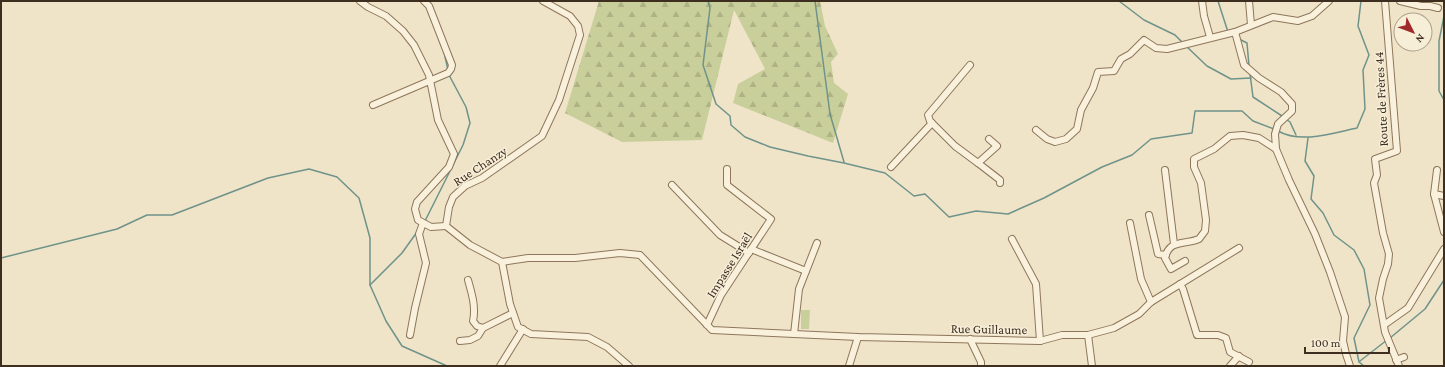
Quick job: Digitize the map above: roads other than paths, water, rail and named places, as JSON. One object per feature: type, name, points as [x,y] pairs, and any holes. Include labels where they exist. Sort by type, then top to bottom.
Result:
[{"type":"street","points":[[360,1],[386,16],[414,45],[429,75],[438,120],[454,154],[449,167],[417,202],[415,209],[418,220],[431,227],[446,226],[470,245],[502,262],[528,258],[575,258],[620,253],[640,256],[707,325]]},
{"type":"street","points":[[373,105],[448,73],[452,67],[428,6],[424,1]]},
{"type":"street","name":"Rue Chanzy","points":[[446,226],[449,207],[453,197],[465,186],[482,178],[542,136],[552,117],[580,35],[578,26],[570,16],[542,1]]},
{"type":"street","points":[[1202,1],[1204,16],[1210,37]]},
{"type":"street","points":[[1249,1],[1251,25]]},
{"type":"street","points":[[1036,130],[1047,139],[1055,142],[1066,139],[1077,129],[1081,110],[1093,88],[1098,72],[1114,71],[1121,59],[1130,54],[1144,40],[1156,48],[1167,49],[1210,37],[1235,32],[1273,17],[1298,21],[1312,16],[1329,1]]},
{"type":"street","name":"Route de Frères 44","points":[[1385,1],[1397,150],[1375,158],[1377,175],[1374,183],[1383,233],[1389,254],[1388,264],[1383,278],[1379,298],[1385,332],[1399,366]]},
{"type":"street","points":[[1400,1],[1438,8]]},
{"type":"street","points":[[1235,32],[1244,65],[1259,78],[1280,92],[1292,104],[1292,111],[1278,124],[1275,134],[1276,149],[1289,180],[1316,234],[1330,272],[1345,317],[1343,341],[1350,366]]},
{"type":"street","points":[[970,65],[928,115],[929,119],[955,146],[1000,180],[1000,183]]},
{"type":"street","points":[[891,167],[932,123]]},
{"type":"street","points":[[1184,261],[1171,269],[1165,258],[1169,247],[1174,244],[1200,239],[1206,230],[1201,183],[1194,167],[1194,159],[1214,149],[1230,136],[1243,135],[1259,138],[1276,149]]},
{"type":"street","points":[[978,163],[997,146],[989,139]]},
{"type":"street","name":"Impasse Israël","points":[[707,325],[721,295],[772,218],[727,185],[727,169]]},
{"type":"street","points":[[1165,170],[1174,244]]},
{"type":"street","points":[[1437,170],[1434,194],[1444,232]]},
{"type":"street","points":[[672,185],[720,235],[750,251],[806,270]]},
{"type":"street","points":[[1434,194],[1444,196]]},
{"type":"street","points":[[1149,215],[1158,254],[1166,254]]},
{"type":"street","points":[[410,334],[426,263],[420,234],[423,223]]},
{"type":"street","points":[[1130,223],[1141,279],[1151,302]]},
{"type":"street","points":[[1012,239],[1036,284],[1040,341]]},
{"type":"street","points":[[794,334],[799,289],[817,243]]},
{"type":"street","name":"Rue Guillaume","points":[[707,325],[712,330],[858,337],[1040,341],[1062,335],[1088,335],[1114,328],[1139,314],[1151,302],[1239,248]]},
{"type":"street","points":[[1384,325],[1408,308],[1444,248]]},
{"type":"street","points":[[502,262],[510,304],[518,326],[531,334],[588,337],[607,347],[629,366]]},
{"type":"street","points":[[468,280],[474,301],[473,321],[476,326],[483,328]]},
{"type":"street","points":[[1180,284],[1198,336],[1218,335],[1226,338],[1230,352],[1249,362]]},
{"type":"street","points":[[460,341],[470,340],[478,336],[483,328],[513,313]]},
{"type":"street","points":[[500,366],[523,329]]},
{"type":"street","points":[[1088,335],[1092,366]]},
{"type":"street","points":[[849,366],[858,337]]},
{"type":"street","points":[[970,339],[981,362],[981,366]]},
{"type":"street","points":[[1230,366],[1239,356]]},
{"type":"street","points":[[1396,360],[1404,357]]},
{"type":"waterway","points":[[708,1],[710,8],[703,65],[716,104],[730,116],[731,125],[745,137],[770,147],[885,173],[914,196],[925,194],[949,217],[976,211],[1008,214],[1044,198],[1102,167],[1132,155],[1151,139],[1192,133],[1195,111],[1242,111],[1253,121],[1274,129]]},
{"type":"waterway","points":[[815,1],[830,114],[844,162]]},
{"type":"waterway","points":[[1119,1],[1144,20],[1175,35],[1182,42]]},
{"type":"waterway","points":[[1218,1],[1228,32]]},
{"type":"waterway","points":[[1278,131],[1287,135],[1307,137],[1328,135],[1357,128],[1365,109],[1363,70],[1369,55],[1358,26],[1361,1]]},
{"type":"waterway","points":[[1444,16],[1439,41],[1439,91],[1444,100]]},
{"type":"waterway","points":[[1239,39],[1247,43],[1249,66]]},
{"type":"waterway","points":[[1186,46],[1207,66],[1231,79],[1251,78]]},
{"type":"waterway","points":[[444,52],[448,70]]},
{"type":"waterway","points":[[1250,74],[1253,97],[1282,116]]},
{"type":"waterway","points":[[425,221],[463,145],[470,123],[466,107],[449,75]]},
{"type":"waterway","points":[[1287,120],[1290,122],[1296,135]]},
{"type":"waterway","points":[[1308,138],[1305,161],[1314,176],[1311,199],[1323,213],[1334,235],[1354,250],[1364,269],[1370,305],[1354,338],[1359,362],[1364,366]]},
{"type":"waterway","points":[[1,258],[117,229],[147,215],[172,215],[268,178],[309,169],[337,177],[359,198],[370,238],[370,285]]},
{"type":"waterway","points":[[417,232],[402,253],[370,285],[386,321],[402,346],[447,366]]},
{"type":"waterway","points":[[1390,338],[1425,309],[1444,280]]},
{"type":"waterway","points":[[1360,361],[1387,340]]}]
